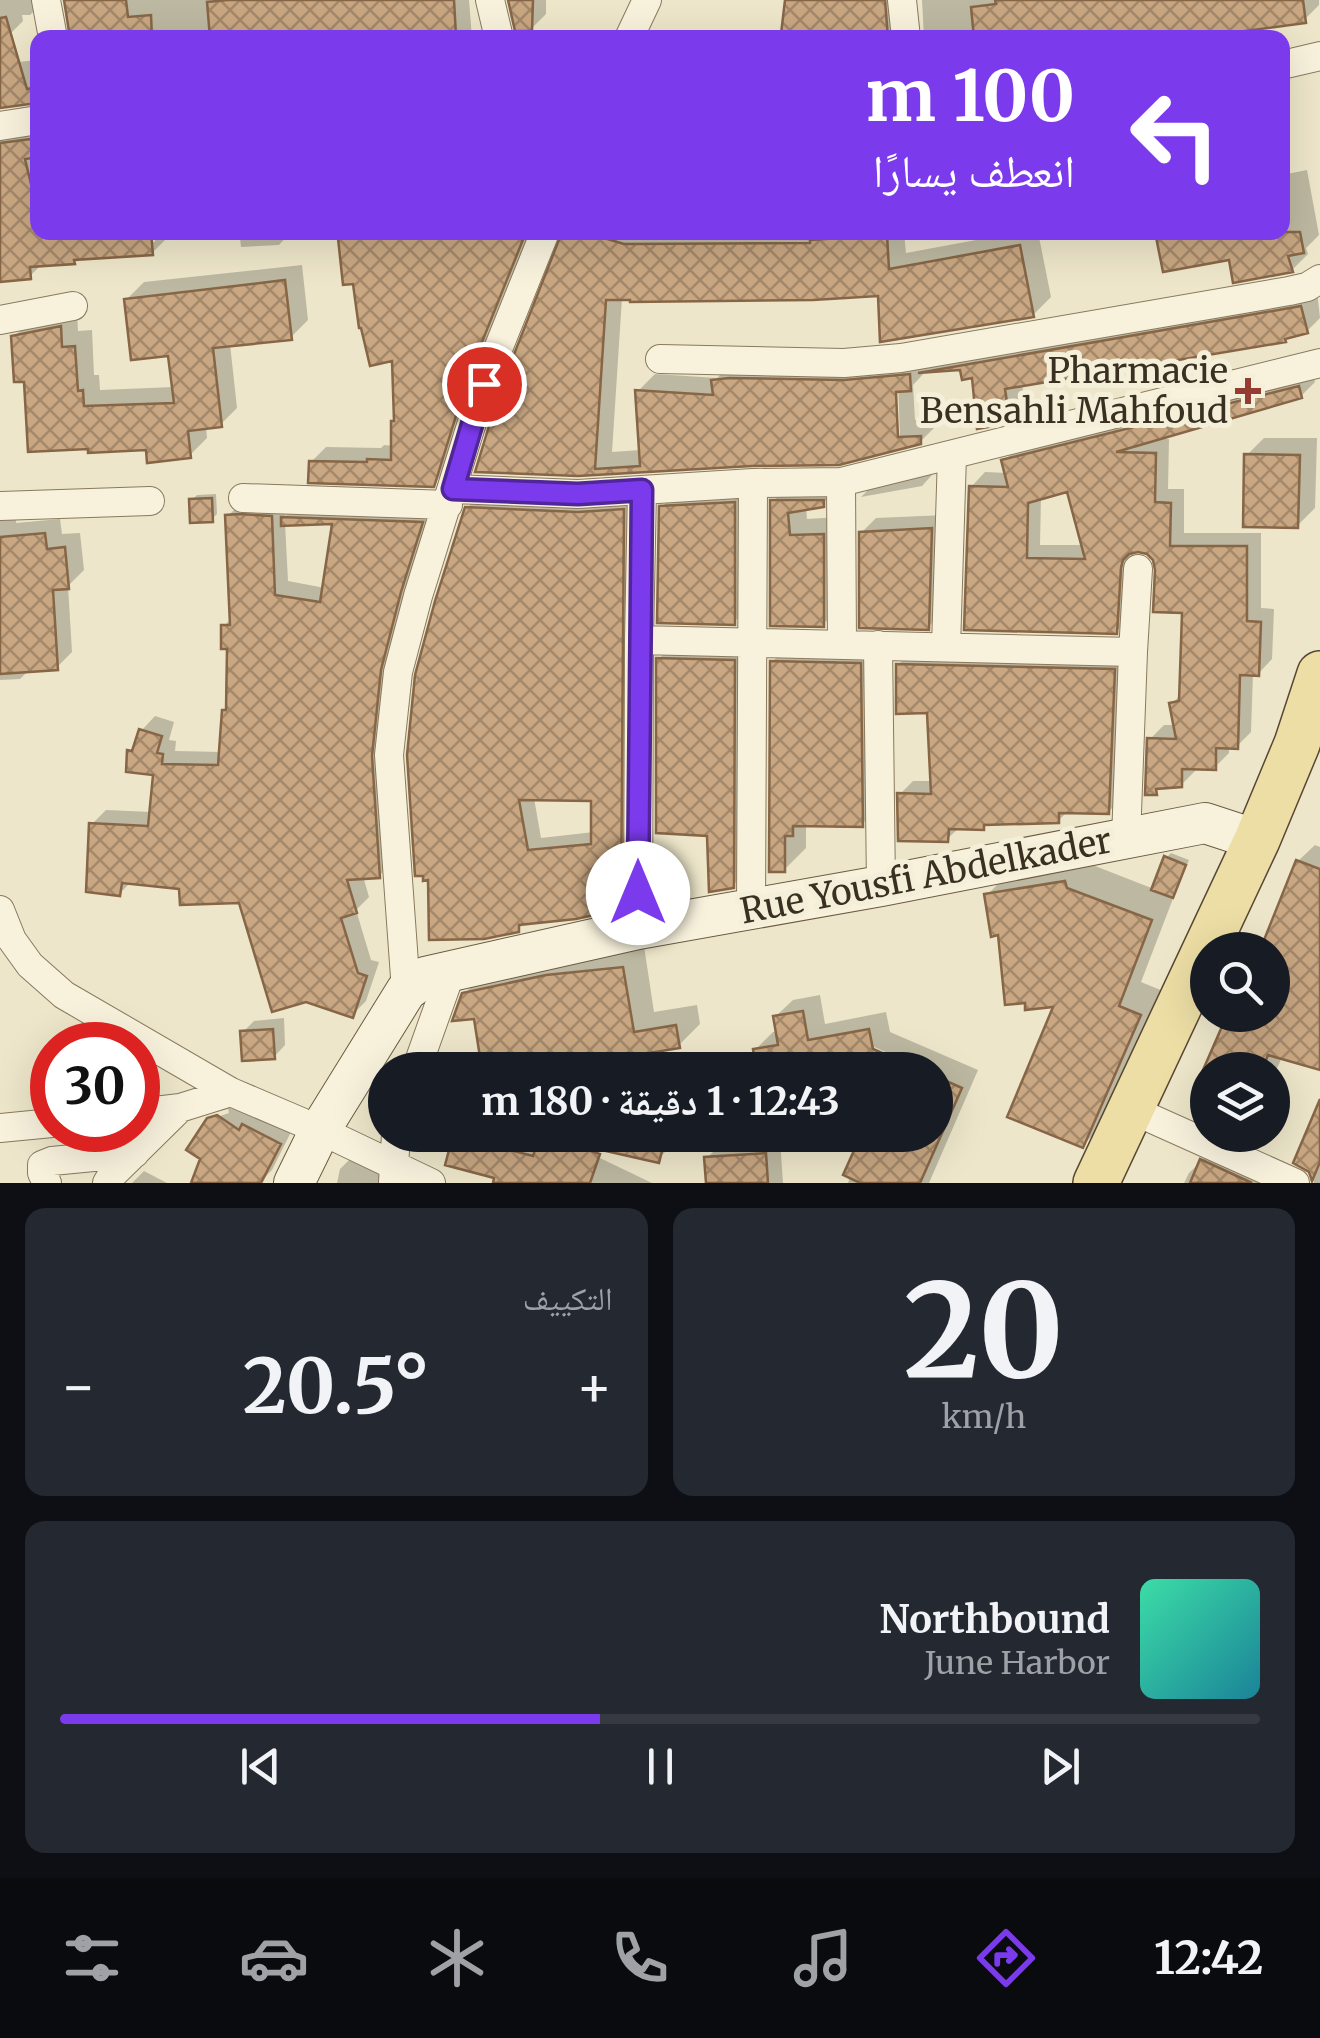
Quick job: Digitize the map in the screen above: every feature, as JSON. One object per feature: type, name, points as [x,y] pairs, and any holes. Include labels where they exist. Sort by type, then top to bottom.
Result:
[{"type":"main road","points":[[1096,1183],[1257,840],[1309,751],[1320,674]]},
{"type":"main road","name":"Rue Yousfi Abdelkader","points":[[406,991],[425,976],[638,929],[1206,823],[1257,840]]},
{"type":"main road","points":[[294,1183],[320,1130],[406,991]]},
{"type":"street","points":[[46,0],[52,30]]},
{"type":"street","points":[[490,0],[497,30]]},
{"type":"street","points":[[633,30],[647,0]]},
{"type":"street","points":[[902,0],[905,30]]},
{"type":"street","points":[[1290,63],[1320,56]]},
{"type":"street","points":[[0,126],[30,121]]},
{"type":"street","points":[[406,991],[389,755],[398,672],[484,384],[542,240]]},
{"type":"street","points":[[660,359],[844,363],[901,358],[1316,287]]},
{"type":"street","points":[[0,320],[73,306]]},
{"type":"street","points":[[244,498],[578,494],[753,483],[841,482],[1320,363]]},
{"type":"street","points":[[946,647],[952,454]]},
{"type":"street","points":[[841,482],[842,644]]},
{"type":"street","points":[[750,909],[753,483]]},
{"type":"street","points":[[638,929],[642,490]]},
{"type":"street","points":[[0,506],[150,502]]},
{"type":"street","points":[[1126,839],[1138,569]]},
{"type":"street","points":[[639,640],[1133,652]]},
{"type":"street","points":[[878,645],[881,886]]},
{"type":"street","points":[[0,910],[12,940],[30,966],[64,996],[231,1092],[320,1130],[394,1174],[431,1183]]},
{"type":"street","points":[[422,1052],[452,969]]},
{"type":"street","points":[[160,1110],[231,1092]]},
{"type":"street","points":[[160,1128],[180,1108]]},
{"type":"street","points":[[1130,1109],[1294,1183]]},
{"type":"street","points":[[0,1128],[30,1125]]},
{"type":"street","points":[[47,1183],[42,1165],[52,1160],[135,1152]]},
{"type":"street","points":[[107,1183],[135,1152]]},
{"type":"building","points":[[64,0],[126,0],[128,17],[151,15],[152,30],[69,30]]},
{"type":"building","points":[[454,0],[456,30],[209,30],[207,2]]},
{"type":"building","points":[[508,0],[533,0],[532,30],[515,30]]},
{"type":"building","points":[[785,0],[885,0],[887,30],[781,30]]},
{"type":"building","points":[[995,0],[1303,0],[1306,23],[1252,30],[973,30],[971,7],[996,4]]},
{"type":"building","points":[[6,17],[27,89],[30,88],[30,104],[0,108],[0,18]]},
{"type":"building","points":[[30,139],[30,158],[25,159],[30,180],[30,240],[152,240],[153,255],[30,267],[31,279],[0,282],[0,143]]},
{"type":"building","points":[[1290,232],[1300,232],[1304,253],[1288,256],[1293,272],[1233,283],[1229,260],[1163,272],[1157,240],[1290,240]]},
{"type":"building","points":[[338,240],[523,240],[468,377],[434,487],[308,483],[309,461],[391,460],[392,361],[370,366],[359,328],[353,284],[343,285]]},
{"type":"building","points":[[559,240],[611,240],[624,244],[887,240],[889,269],[1020,245],[1034,317],[880,342],[878,296],[813,300],[606,300],[595,469],[640,466],[635,390],[713,395],[711,380],[729,378],[844,380],[910,374],[911,391],[896,392],[898,437],[921,436],[921,444],[839,465],[578,476],[475,472],[500,390]]},
{"type":"building","points":[[285,280],[292,340],[213,348],[222,427],[188,431],[191,458],[147,463],[146,450],[28,452],[24,382],[14,382],[11,336],[61,326],[62,347],[75,346],[78,391],[83,390],[84,406],[174,403],[168,356],[131,360],[124,299]]},
{"type":"building","points":[[1301,306],[1308,333],[1285,339],[1286,342],[1005,389],[1010,422],[977,429],[972,378],[962,380],[960,370],[918,373]]},
{"type":"building","points":[[1299,386],[1302,398],[1116,452],[1156,453],[1155,502],[1171,503],[1170,546],[1247,546],[1247,621],[1261,622],[1259,676],[1240,675],[1238,749],[1216,748],[1216,770],[1182,769],[1182,787],[1156,789],[1157,795],[1145,795],[1147,738],[1176,739],[1169,703],[1179,701],[1182,613],[1153,612],[1155,570],[1147,554],[1129,554],[1123,560],[1117,634],[964,630],[969,486],[1008,487],[1001,460]],"holes":[[[1067,492],[1085,559],[1027,558],[1028,503]]]},
{"type":"building","points":[[1244,454],[1300,455],[1298,528],[1243,527]]},
{"type":"building","points":[[212,498],[213,522],[190,523],[189,499]]},
{"type":"building","points":[[770,500],[824,500],[824,507],[788,513],[790,535],[824,534],[824,627],[770,626]]},
{"type":"building","points":[[735,502],[735,625],[657,623],[659,506]]},
{"type":"building","points":[[465,507],[578,512],[624,509],[621,909],[519,925],[519,932],[484,939],[429,940],[428,880],[415,876],[407,755],[415,675]],"holes":[[[519,800],[591,801],[591,844],[528,850]]]},
{"type":"building","points":[[225,515],[272,516],[275,595],[320,602],[332,524],[281,526],[281,517],[423,522],[381,670],[372,756],[380,878],[347,880],[357,913],[341,918],[358,973],[367,976],[353,1018],[306,1002],[272,1012],[239,903],[180,905],[179,889],[122,883],[120,896],[86,892],[89,823],[148,826],[153,775],[126,772],[127,750],[132,751],[139,729],[162,736],[157,753],[163,754],[162,764],[218,765],[222,710],[226,710],[227,649],[221,649],[221,625],[230,625]]},
{"type":"building","points":[[932,528],[929,630],[859,628],[859,532]]},
{"type":"building","points":[[45,533],[47,549],[65,547],[69,589],[53,590],[58,670],[0,674],[0,537]]},
{"type":"building","points":[[656,658],[735,660],[734,888],[709,892],[707,836],[656,833]]},
{"type":"building","points":[[770,661],[861,663],[863,827],[793,826],[793,836],[785,836],[785,872],[769,872]]},
{"type":"building","points":[[896,664],[1115,669],[1109,814],[1059,813],[1059,823],[949,829],[948,842],[898,841],[897,793],[931,794],[927,713],[896,714]]},
{"type":"building","points":[[1164,856],[1186,865],[1173,898],[1151,890]]},
{"type":"building","points":[[1296,860],[1320,869],[1320,1070],[1290,1061],[1290,1052],[1211,1052],[1220,1032],[1290,1032],[1290,932],[1267,932]]},
{"type":"building","points":[[1065,881],[1067,888],[1152,920],[1119,1006],[1141,1015],[1083,1148],[1007,1117],[1053,1007],[1025,1010],[1025,1003],[1005,1005],[998,935],[991,937],[984,894]]},
{"type":"building","points":[[623,967],[634,1032],[676,1025],[680,1048],[656,1052],[479,1052],[474,1019],[452,1021],[462,993],[546,975]]},
{"type":"building","points":[[803,1011],[808,1040],[869,1029],[873,1049],[880,1052],[753,1052],[753,1049],[778,1045],[773,1016]]},
{"type":"building","points":[[273,1029],[275,1059],[242,1061],[240,1031]]},
{"type":"building","points":[[953,1084],[962,1088],[953,1108]]},
{"type":"building","points":[[1320,1099],[1320,1162],[1312,1181],[1309,1172],[1293,1163]]},
{"type":"building","points":[[217,1115],[239,1130],[242,1124],[281,1144],[261,1183],[191,1183],[200,1159],[186,1150],[207,1118]]},
{"type":"building","points":[[448,1152],[600,1154],[590,1183],[493,1183],[494,1178],[445,1165]]},
{"type":"building","points":[[610,1152],[662,1152],[659,1163]]},
{"type":"building","points":[[853,1152],[934,1152],[920,1183],[860,1183],[843,1175]]},
{"type":"building","points":[[766,1153],[768,1183],[706,1183],[704,1157]]},
{"type":"building","points":[[1200,1159],[1252,1183],[1190,1183]]},
{"type":"place","name":"Pharmacie Bensahli Mahfoud","points":[[1248,391]]},
{"type":"route","points":[[484,384],[453,489],[578,494],[642,490],[638,893]]}]
